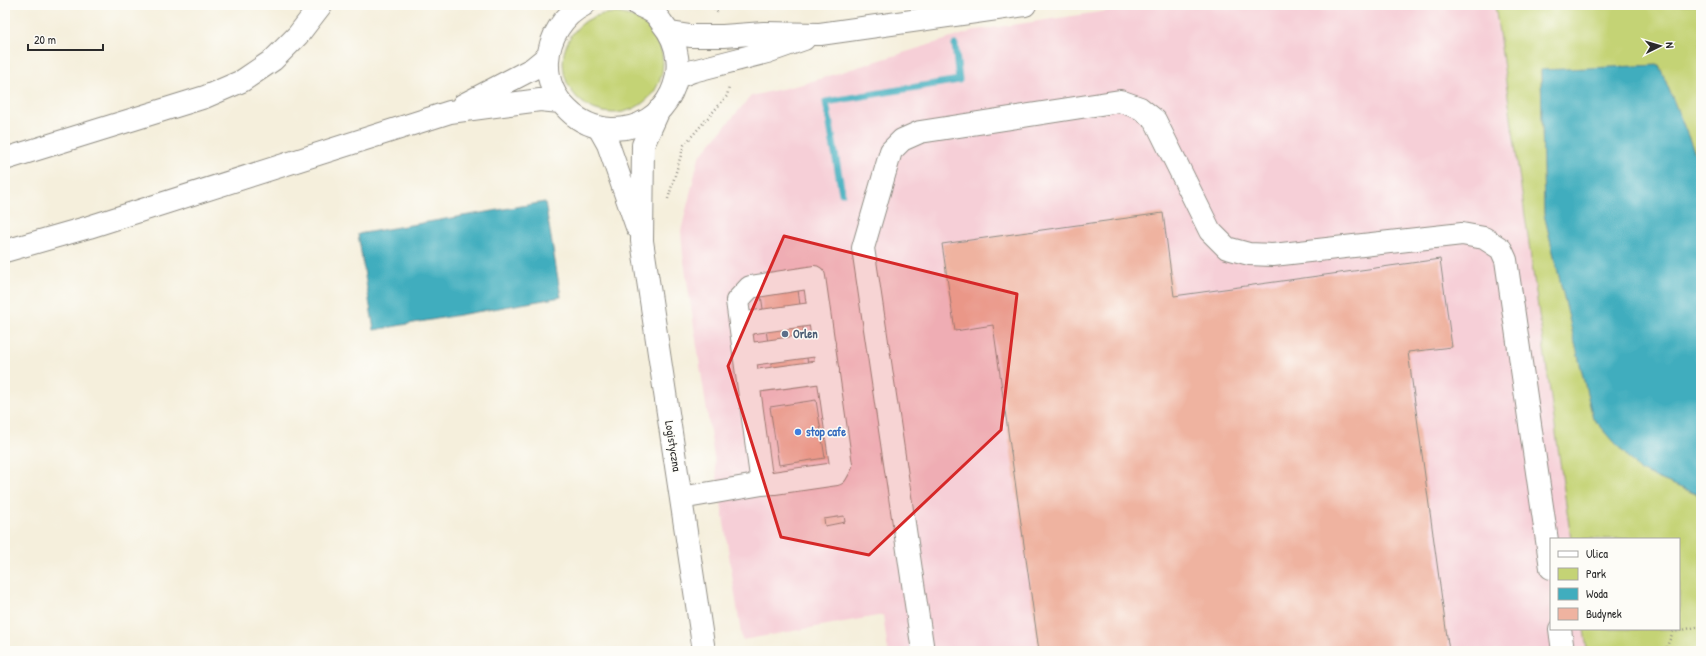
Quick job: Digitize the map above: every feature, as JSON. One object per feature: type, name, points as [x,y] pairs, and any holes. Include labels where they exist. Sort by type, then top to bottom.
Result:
[{"type":"main road","points":[[5,159],[205,97],[242,81],[273,60],[298,35],[321,5]]},
{"type":"main road","points":[[583,5],[566,18],[554,36],[548,56],[547,68],[549,80],[553,92],[560,102],[577,119],[598,128],[621,129],[641,123],[660,110],[671,95],[677,77],[679,62],[671,33],[652,12],[638,5]]},
{"type":"main road","points":[[671,33],[690,36],[723,36],[764,33],[820,34],[1025,5]]},
{"type":"main road","points":[[677,77],[693,71],[767,52],[820,34]]},
{"type":"main road","points":[[5,251],[89,227],[450,112],[532,69],[548,56]]},
{"type":"main road","points":[[450,112],[540,100],[560,102]]},
{"type":"main road","points":[[923,651],[863,248],[891,151],[902,140],[920,132],[1120,101],[1140,108],[1155,120],[1210,231],[1227,248],[1250,254],[1272,255],[1462,234],[1484,238],[1501,249],[1506,260],[1550,561]]},
{"type":"main road","name":"Logistyczna","points":[[660,110],[643,145],[642,241],[704,651]]},
{"type":"main road","name":"Logistyczna","points":[[598,128],[608,144],[642,241]]},
{"type":"main road","points":[[681,498],[762,484],[836,474],[841,465],[814,277],[775,282],[750,288],[736,301],[762,484]]},
{"type":"main road","points":[[740,324],[819,313]]},
{"type":"main road","points":[[744,355],[824,344]]},
{"type":"main road","points":[[748,382],[828,371]]},
{"type":"main road","points":[[1560,630],[1563,651]]},
{"type":"path","points":[[712,5],[718,12],[723,36]]},
{"type":"path","points":[[668,201],[684,145],[726,96],[729,86],[726,62]]},
{"type":"path","points":[[1665,651],[1673,632],[1701,626]]},
{"type":"highlighted area","points":[[784,236],[1017,294],[1001,430],[869,555],[781,537],[728,366]]},
{"type":"shaded area","points":[[1147,5],[1312,5],[1313,11],[1355,5],[1495,5],[1571,538],[1550,538],[1550,630],[1584,630],[1587,651],[888,651],[883,615],[742,640],[683,255],[681,231],[699,157],[751,96],[803,84],[977,30]]},
{"type":"green space","points":[[1495,5],[1701,5],[1701,168],[1659,65],[1541,71],[1544,214],[1593,418],[1641,471],[1701,496],[1701,651],[1587,651],[1584,630],[1680,630],[1680,538],[1571,538]]},
{"type":"green space","points":[[613,13],[623,14],[641,21],[655,35],[662,53],[662,73],[655,91],[641,105],[623,112],[613,113],[603,112],[585,105],[571,91],[564,73],[563,63],[564,53],[571,35],[585,21],[603,14]]},
{"type":"water","points":[[1659,65],[1701,168],[1701,496],[1640,471],[1593,418],[1544,214],[1541,70]]},
{"type":"water","points":[[545,202],[561,297],[374,330],[358,234]]},
{"type":"building","points":[[1163,213],[1174,296],[1440,259],[1452,347],[1408,352],[1449,651],[1039,651],[993,325],[955,331],[942,244]]},
{"type":"building","name":"Orlen","points":[[798,290],[809,373],[773,378],[761,295]]},
{"type":"building","name":"stop cafe","points":[[816,400],[825,458],[779,465],[770,407]]},
{"type":"building","points":[[844,516],[845,522],[825,526],[824,519]]},
{"type":"waterway","points":[[842,193],[826,102],[959,80],[955,45]]},
{"type":"place","name":"Orlen","points":[[785,334]]},
{"type":"place","name":"stop cafe","points":[[798,432]]}]
